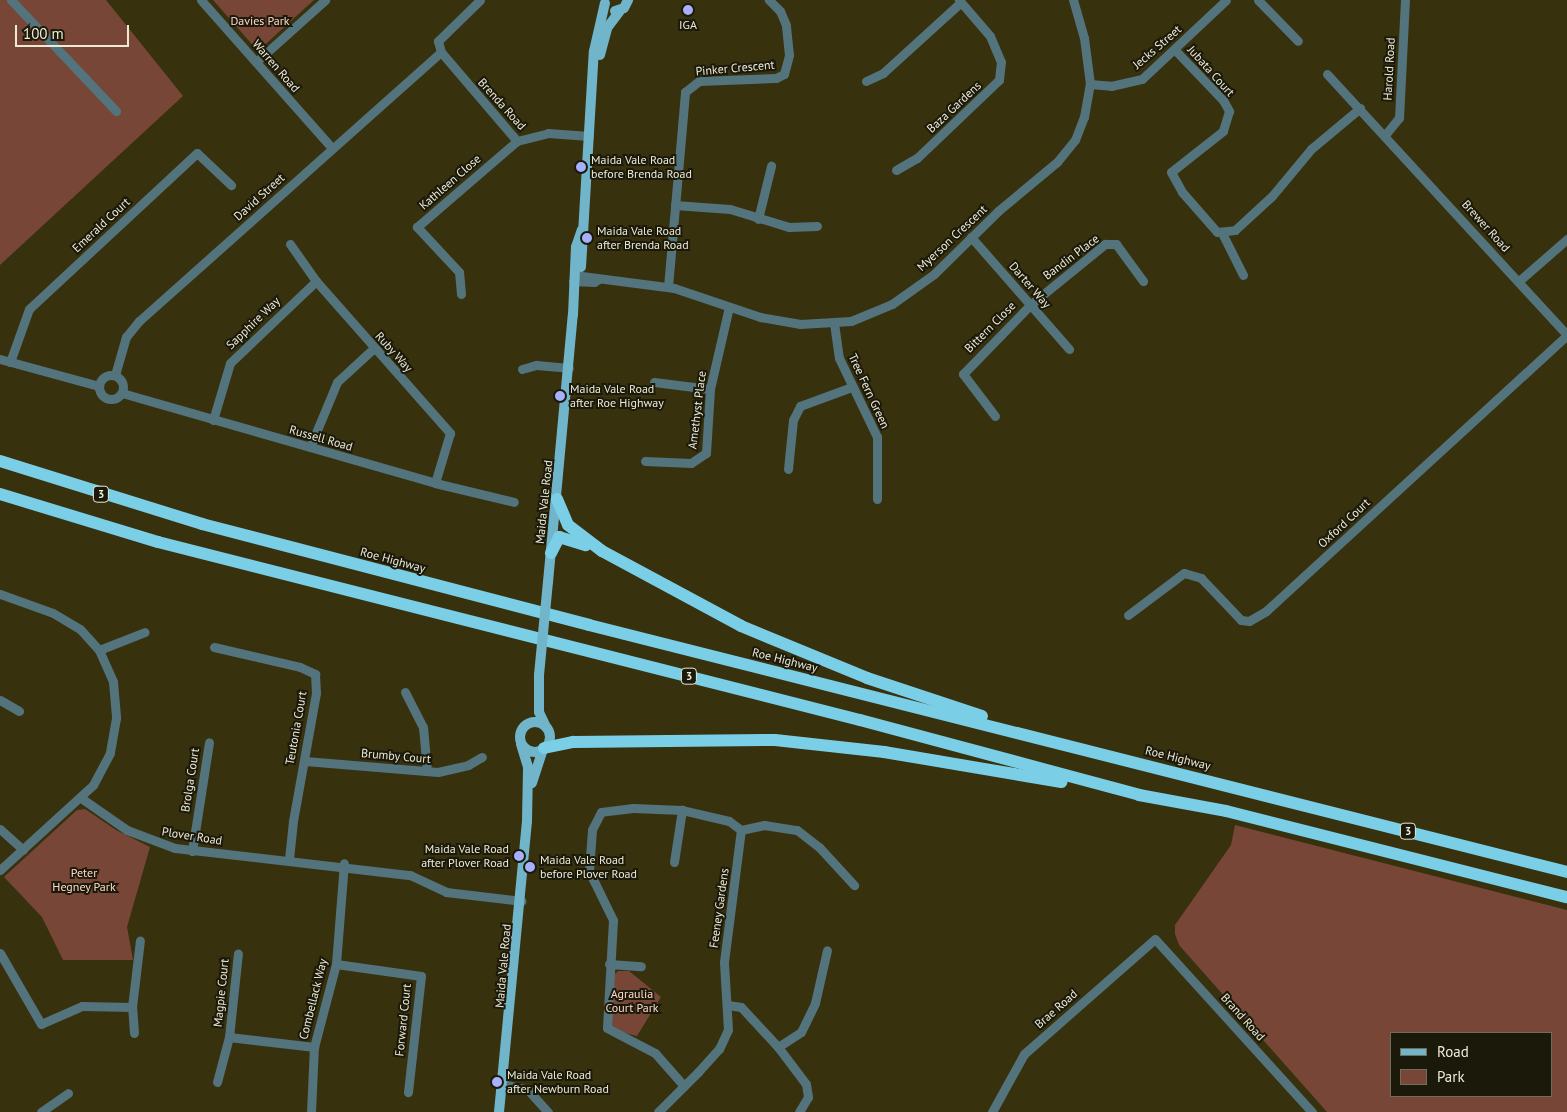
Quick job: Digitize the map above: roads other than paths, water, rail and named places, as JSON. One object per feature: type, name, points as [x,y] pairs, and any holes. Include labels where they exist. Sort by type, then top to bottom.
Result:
[{"type":"highway","points":[[0,454],[202,524]]},
{"type":"highway","name":"Roe Highway","points":[[0,460],[202,524],[589,625],[1040,737],[1567,872]]},
{"type":"highway","name":"3","points":[[0,495],[55,513],[237,562],[850,717],[1139,796],[1226,811],[1567,897]]},
{"type":"highway","points":[[557,499],[568,525],[602,551],[741,626],[867,678],[1040,737]]},
{"type":"highway","points":[[551,553],[554,543],[561,537],[602,551]]},
{"type":"highway","points":[[543,749],[574,742],[775,740],[884,752],[1139,796]]},
{"type":"main road","name":"Maida Vale Road","points":[[591,105],[602,42],[610,21],[628,0]]},
{"type":"main road","name":"Maida Vale Road","points":[[547,728],[539,712],[539,675],[569,368],[576,278],[576,242],[582,230],[594,51],[605,2]]},
{"type":"main road","points":[[605,2],[613,11],[620,11]]},
{"type":"main road","name":"Maida Vale Road","points":[[522,729],[533,711],[538,691]]},
{"type":"main road","points":[[535,722],[547,728],[550,738],[543,749],[529,751],[521,744],[522,729],[535,722]]},
{"type":"main road","name":"Maida Vale Road","points":[[500,1112],[527,821],[528,767],[521,744]]},
{"type":"main road","name":"Maida Vale Road","points":[[527,821],[534,776],[543,749]]},
{"type":"street","points":[[11,0],[116,111]]},
{"type":"street","name":"Warren Road","points":[[201,0],[332,148]]},
{"type":"street","points":[[256,62],[325,0]]},
{"type":"street","points":[[441,52],[438,41],[480,0]]},
{"type":"street","name":"Pinker Crescent","points":[[668,287],[688,88],[699,81],[776,78],[786,70],[789,55],[786,25],[780,11],[770,0]]},
{"type":"street","name":"Jecks Street","points":[[1090,84],[1111,86],[1142,79],[1226,0]]},
{"type":"street","points":[[1258,0],[1298,41]]},
{"type":"street","name":"Harold Road","points":[[1386,135],[1399,118],[1405,0]]},
{"type":"street","points":[[866,81],[883,73],[960,1]]},
{"type":"street","name":"Baza Gardens","points":[[896,170],[917,158],[999,80],[1000,62],[990,36],[960,1]]},
{"type":"street","name":"Myerson Crescent","points":[[576,278],[668,287],[786,323],[834,324],[851,321],[892,304],[934,274],[971,237],[1057,162],[1075,140],[1084,117],[1090,84],[1075,1]]},
{"type":"street","name":"Jubata Court","points":[[1175,50],[1223,100],[1229,111],[1223,131],[1172,172],[1182,192],[1217,232],[1222,233]]},
{"type":"street","name":"Brenda Road","points":[[441,52],[517,141],[548,133],[588,136]]},
{"type":"street","name":"David Street","points":[[114,375],[126,337],[139,321],[441,52]]},
{"type":"street","name":"Brewer Road","points":[[1327,74],[1386,135],[1567,335]]},
{"type":"street","points":[[1242,275],[1222,233],[1234,230],[1272,196],[1311,149],[1360,108]]},
{"type":"street","name":"Kathleen Close","points":[[461,294],[459,272],[417,227],[517,141]]},
{"type":"street","name":"Emerald Court","points":[[10,362],[29,309],[198,153],[231,185]]},
{"type":"street","points":[[758,219],[771,166]]},
{"type":"street","points":[[675,205],[730,210],[789,227],[817,226]]},
{"type":"street","name":"Darter Way","points":[[971,237],[1069,349]]},
{"type":"street","points":[[1519,281],[1567,239]]},
{"type":"street","name":"Ruby Way","points":[[290,244],[316,281],[450,433],[435,483]]},
{"type":"street","name":"Bandin Place","points":[[1030,305],[1105,244],[1116,244],[1143,281]]},
{"type":"street","name":"Sapphire Way","points":[[213,420],[230,362],[316,281]]},
{"type":"street","name":"Bittern Close","points":[[995,416],[963,374],[1030,305]]},
{"type":"street","name":"Amethyst Place","points":[[645,461],[691,463],[702,458],[708,446],[710,389],[729,306]]},
{"type":"street","name":"Tree Fern Green","points":[[834,324],[837,351],[852,387],[877,437],[877,499]]},
{"type":"street","name":"Oxford Court","points":[[1128,614],[1184,573],[1201,578],[1241,620],[1249,621],[1266,611],[1567,335]]},
{"type":"street","points":[[310,447],[337,382],[374,348]]},
{"type":"street","points":[[0,359],[99,386]]},
{"type":"street","points":[[522,370],[536,365],[569,368]]},
{"type":"street","points":[[114,375],[123,382],[122,393],[116,399],[108,399],[101,394],[99,386],[103,378],[114,375]]},
{"type":"street","points":[[654,382],[710,389]]},
{"type":"street","points":[[788,469],[793,420],[800,406],[852,387]]},
{"type":"street","name":"Russell Road","points":[[122,393],[435,483],[514,502]]},
{"type":"street","points":[[0,594],[53,613],[80,629],[99,650],[112,682],[116,718],[110,753],[93,785],[81,798],[0,870]]},
{"type":"street","points":[[99,650],[145,632]]},
{"type":"street","name":"Teutonia Court","points":[[214,647],[300,667],[315,674],[316,693],[293,821],[289,860]]},
{"type":"street","points":[[406,692],[423,727],[427,771]]},
{"type":"street","points":[[0,700],[19,711]]},
{"type":"street","name":"Brolga Court","points":[[192,851],[209,742]]},
{"type":"street","name":"Brumby Court","points":[[304,761],[427,771],[449,771],[482,757]]},
{"type":"street","name":"Plover Road","points":[[81,798],[127,830],[156,844],[192,851],[344,866],[411,870],[444,887],[521,898]]},
{"type":"street","points":[[684,1086],[656,1053],[607,1028],[609,964],[613,920],[589,871],[592,830],[598,816],[602,812],[633,808],[682,810],[729,821],[741,830],[764,825],[796,830],[819,847],[854,885]]},
{"type":"street","points":[[674,862],[682,810]]},
{"type":"street","points":[[0,829],[23,850]]},
{"type":"street","name":"Feeney Gardens","points":[[658,1112],[722,1044],[728,1030],[724,962],[741,830]]},
{"type":"street","name":"Combellack Way","points":[[310,1112],[314,1048],[336,964],[344,866]]},
{"type":"street","name":"Brae Road","points":[[992,1112],[1024,1054],[1155,938]]},
{"type":"street","name":"Brand Road","points":[[1155,938],[1312,1112]]},
{"type":"street","points":[[134,1033],[132,1007],[140,940]]},
{"type":"street","points":[[778,1048],[800,1032],[815,1003],[827,950]]},
{"type":"street","points":[[0,953],[41,1024],[82,1006],[132,1007]]},
{"type":"street","name":"Magpie Court","points":[[217,1082],[229,1036],[238,953]]},
{"type":"street","name":"Forward Court","points":[[336,964],[421,976],[408,1092]]},
{"type":"street","points":[[609,964],[641,966]]},
{"type":"street","points":[[728,1005],[740,1007],[778,1048],[808,1087],[808,1097],[799,1112]]},
{"type":"street","name":"Magpie Court","points":[[229,1036],[314,1048]]},
{"type":"street","points":[[502,1088],[528,1090],[548,1112]]},
{"type":"street","points":[[42,1112],[68,1093]]},
{"type":"place","name":"IGA","points":[[688,10]]},
{"type":"place","name":"Maida Vale Road before Brenda Road","points":[[581,167]]},
{"type":"place","name":"Maida Vale Road after Brenda Road","points":[[587,238]]},
{"type":"place","name":"Maida Vale Road after Roe Highway","points":[[560,396]]},
{"type":"place","name":"Maida Vale Road after Plover Road","points":[[519,856]]},
{"type":"place","name":"Maida Vale Road before Plover Road","points":[[530,867]]},
{"type":"place","name":"Maida Vale Road after Newburn Road","points":[[497,1082]]},
{"type":"park label","name":"Davies Park","points":[[260,21]]},
{"type":"park label","name":"Peter Hegney Park","points":[[84,880]]},
{"type":"park label","name":"Agraulia Court Park","points":[[632,1001]]}]
